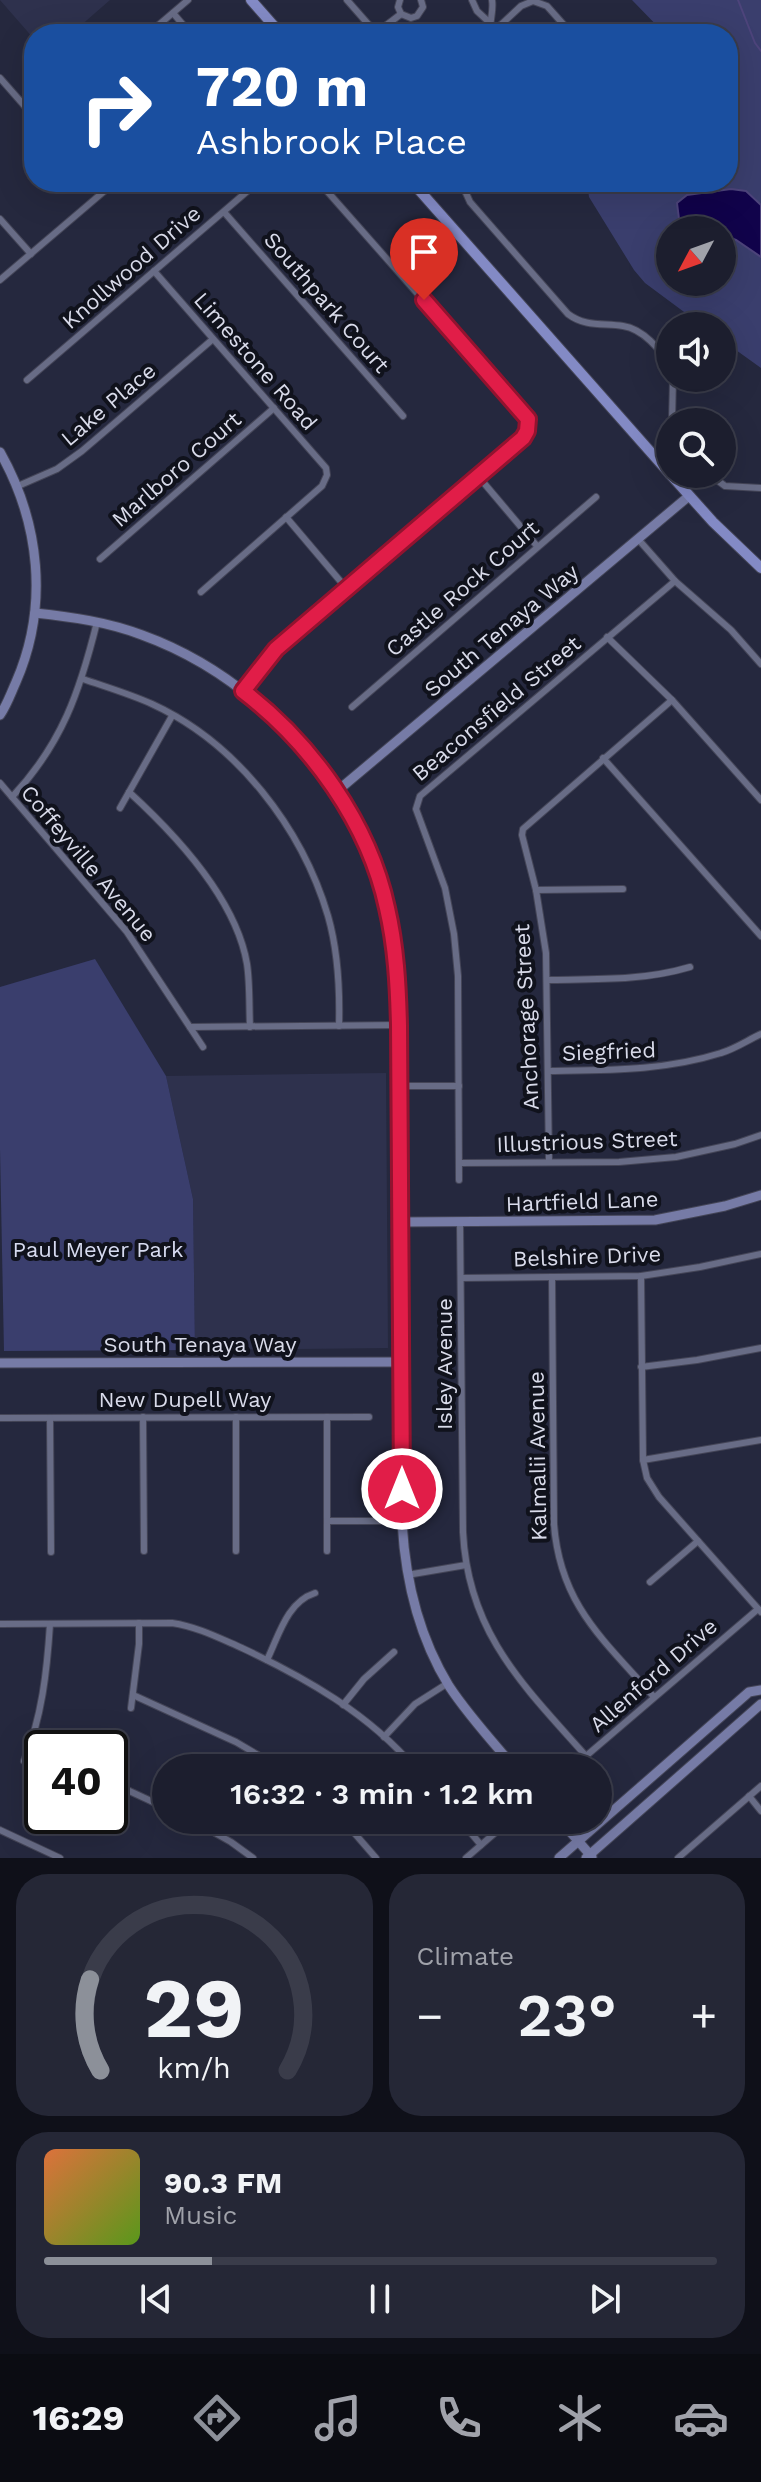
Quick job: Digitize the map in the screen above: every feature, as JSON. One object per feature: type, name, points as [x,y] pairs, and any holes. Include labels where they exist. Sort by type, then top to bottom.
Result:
[{"type":"main road","points":[[251,0],[272,24]]},
{"type":"main road","points":[[421,192],[656,458]]},
{"type":"main road","points":[[682,488],[761,568]]},
{"type":"street","points":[[160,24],[188,0]]},
{"type":"street","points":[[347,0],[367,24]]},
{"type":"street","points":[[400,0],[398,7],[401,14],[411,18],[417,16],[423,7],[421,0]]},
{"type":"street","points":[[472,0],[480,15],[489,22],[492,0]]},
{"type":"street","points":[[502,24],[521,6],[533,1],[547,6],[563,24]]},
{"type":"street","points":[[173,13],[182,24]]},
{"type":"street","points":[[387,24],[401,14]]},
{"type":"street","points":[[0,78],[24,105]]},
{"type":"street","points":[[0,280],[103,192]]},
{"type":"street","name":"Knollwood Drive","points":[[27,380],[247,192]]},
{"type":"street","points":[[243,691],[276,649],[523,438],[528,424],[528,419],[328,192]]},
{"type":"street","points":[[466,192],[470,202],[568,314],[587,324],[623,326],[637,331],[656,349]]},
{"type":"street","name":"Southpark Court","points":[[224,212],[403,416]]},
{"type":"street","points":[[0,219],[31,254]]},
{"type":"street","name":"Limestone Road","points":[[154,271],[326,468],[327,475],[322,486],[286,517]]},
{"type":"street","name":"Lake Place","points":[[18,486],[57,469],[82,451],[213,339]]},
{"type":"street","name":"Marlboro Court","points":[[100,559],[274,408]]},
{"type":"street","points":[[0,452],[18,486],[29,518],[35,555],[35,613],[31,641],[0,715]]},
{"type":"street","points":[[478,476],[537,546]]},
{"type":"street","points":[[736,487],[761,488]]},
{"type":"street","name":"South Tenaya Way","points":[[336,792],[689,496]]},
{"type":"street","name":"Castle Rock Court","points":[[352,707],[596,497]]},
{"type":"street","points":[[201,592],[286,517],[347,589]]},
{"type":"street","points":[[638,539],[675,581],[731,630],[761,664]]},
{"type":"street","name":"Beaconsfield Street","points":[[459,1180],[458,976],[454,934],[445,888],[416,802],[675,581]]},
{"type":"street","points":[[35,613],[79,618],[143,635],[182,653],[243,691],[292,735],[322,771],[360,832],[387,907],[397,964],[402,1521],[407,1575],[426,1638],[448,1683],[469,1714],[503,1754]]},
{"type":"street","points":[[12,797],[50,749],[70,711],[83,679],[97,622]]},
{"type":"street","points":[[607,637],[672,700],[761,800]]},
{"type":"street","points":[[83,679],[154,705],[172,716],[234,761],[263,792],[300,847],[331,929],[340,998],[339,1026]]},
{"type":"street","name":"Anchorage Street","points":[[549,1162],[547,980],[536,890],[523,829],[672,700]]},
{"type":"street","points":[[120,808],[172,716]]},
{"type":"street","points":[[603,758],[761,936]]},
{"type":"street","name":"Coffeyville Avenue","points":[[0,783],[127,932],[203,1047]]},
{"type":"street","points":[[129,792],[158,818],[190,854],[227,911],[241,941],[247,965],[250,1027]]},
{"type":"street","points":[[536,890],[623,889]]},
{"type":"street","points":[[547,980],[633,979],[669,974],[690,967]]},
{"type":"street","points":[[190,1027],[399,1025]]},
{"type":"street","name":"Siegfried","points":[[548,1071],[666,1067],[724,1052],[761,1034]]},
{"type":"street","points":[[400,1086],[459,1086]]},
{"type":"street","name":"Illustrious Street","points":[[459,1163],[619,1162],[676,1157],[761,1135]]},
{"type":"street","name":"Hartfield Lane","points":[[401,1222],[655,1220],[761,1195]]},
{"type":"street","name":"Isley Avenue","points":[[460,1222],[463,1532],[466,1565],[480,1612],[496,1647],[517,1678],[584,1754]]},
{"type":"street","name":"Belshire Drive","points":[[461,1278],[641,1276],[761,1254]]},
{"type":"street","points":[[641,1276],[644,1470],[654,1490],[759,1611]]},
{"type":"street","name":"Kalmalii Avenue","points":[[552,1277],[554,1524],[559,1560],[568,1588],[582,1613],[654,1697]]},
{"type":"street","points":[[641,1367],[761,1348]]},
{"type":"street","name":"South Tenaya Way","points":[[0,1363],[401,1362]]},
{"type":"street","points":[[143,1417],[144,1551]]},
{"type":"street","points":[[236,1417],[236,1551]]},
{"type":"street","points":[[327,1417],[327,1551]]},
{"type":"street","name":"New Dupell Way","points":[[0,1418],[369,1417]]},
{"type":"street","points":[[50,1418],[51,1552]]},
{"type":"street","points":[[643,1460],[760,1440],[761,1451]]},
{"type":"street","points":[[327,1521],[402,1521]]},
{"type":"street","points":[[650,1582],[698,1541]]},
{"type":"street","points":[[407,1575],[466,1565]]},
{"type":"street","points":[[267,1660],[294,1605],[303,1597],[315,1593]]},
{"type":"street","name":"Allenford Drive","points":[[588,1754],[759,1611]]},
{"type":"street","points":[[131,1708],[139,1623]]},
{"type":"street","points":[[0,1624],[172,1623],[195,1627],[307,1680],[384,1737],[401,1754]]},
{"type":"street","points":[[33,1730],[47,1670],[50,1624]]},
{"type":"street","points":[[343,1705],[364,1679],[394,1652]]},
{"type":"street","points":[[384,1737],[415,1704],[448,1683]]},
{"type":"street","points":[[559,1858],[749,1692],[761,1690]]},
{"type":"street","points":[[133,1695],[256,1754]]},
{"type":"street","points":[[573,1834],[589,1857],[761,1704]]},
{"type":"street","points":[[678,1858],[761,1786]]},
{"type":"street","points":[[128,1790],[152,1802]]},
{"type":"street","points":[[749,1796],[761,1811]]},
{"type":"street","points":[[0,1830],[60,1858]]},
{"type":"street","points":[[217,1834],[253,1858]]},
{"type":"street","points":[[355,1834],[376,1858]]},
{"type":"street","points":[[472,1834],[481,1845]]},
{"type":"street","points":[[466,1858],[494,1834]]},
{"type":"shaded area","points":[[0,0],[110,0],[82,24],[24,24],[24,28]]},
{"type":"shaded area","points":[[746,191],[761,205],[761,257],[736,240],[736,216],[679,216],[677,203],[687,195]]},
{"type":"shaded area","points":[[386,1073],[388,1348],[195,1350],[193,1199],[166,1076]]},
{"type":"green space","points":[[632,0],[761,0],[761,368],[736,350],[736,312],[684,312],[663,296],[736,296],[736,216],[656,216],[656,291],[634,270],[588,192],[738,192],[738,24],[655,24]]},
{"type":"green space","name":"Paul Meyer Park","points":[[95,959],[166,1076],[193,1199],[195,1350],[4,1351],[0,987]]},
{"type":"waterway","points":[[738,0],[761,51]]},
{"type":"route","points":[[402,1489],[399,1025],[397,964],[387,907],[360,832],[322,771],[292,735],[243,691],[276,649],[523,438],[527,431],[528,419],[424,300]]}]
